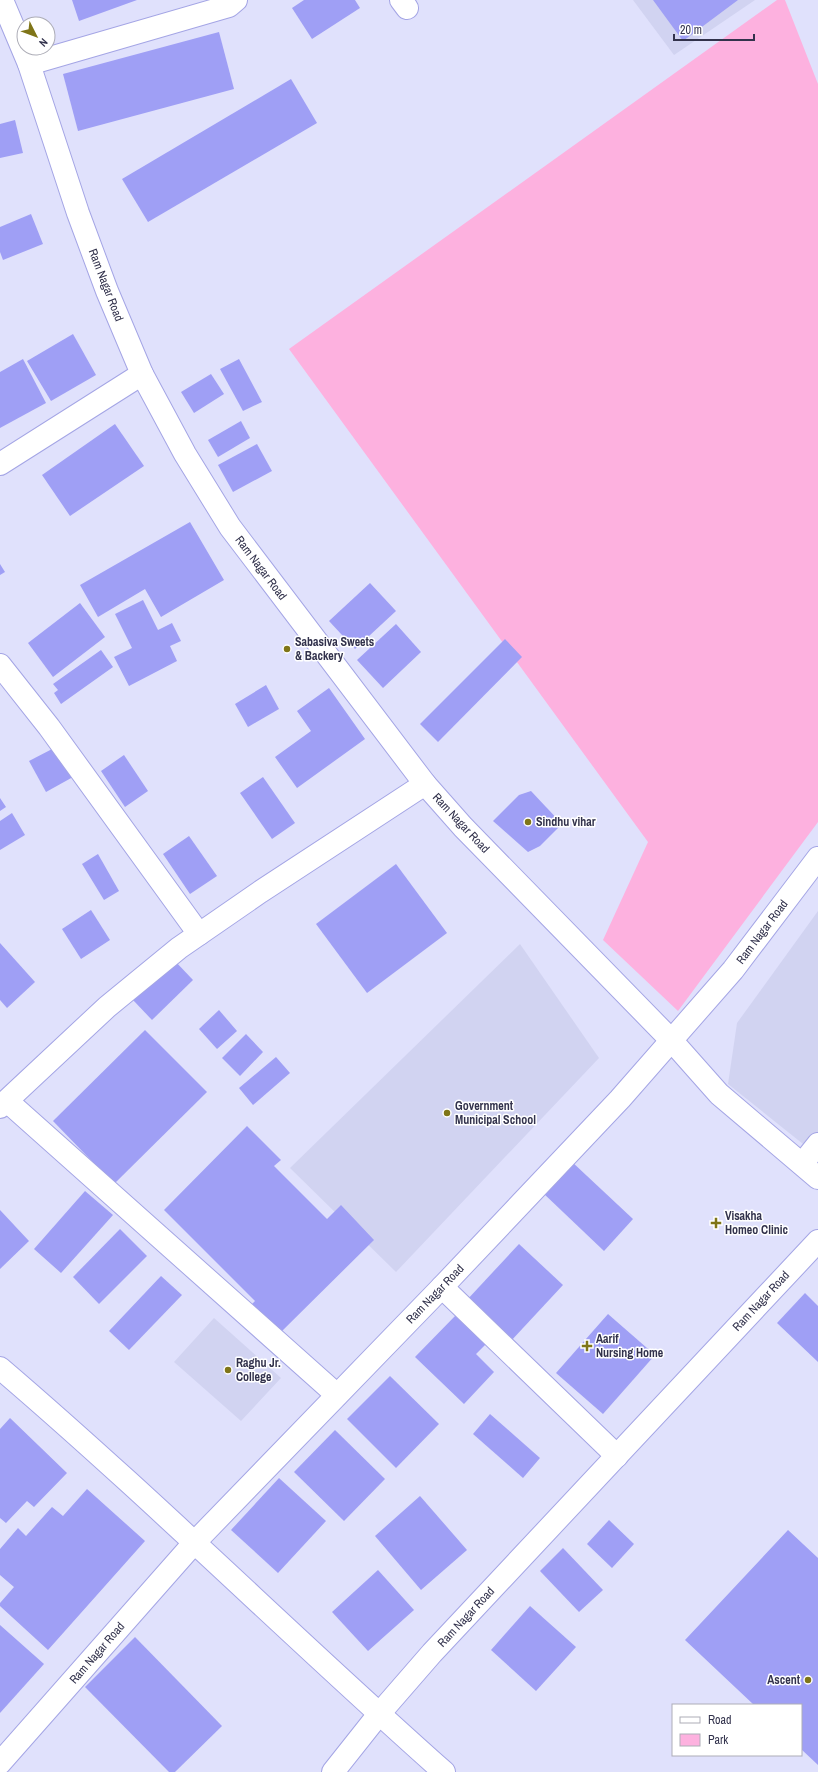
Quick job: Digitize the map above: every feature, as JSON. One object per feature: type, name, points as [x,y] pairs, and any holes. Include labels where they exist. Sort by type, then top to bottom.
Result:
[{"type":"street","name":"Ram Nagar Road","points":[[2,0],[30,64],[78,213],[107,291],[142,374],[184,454],[230,527],[425,784],[463,827],[672,1041]]},
{"type":"street","points":[[30,64],[229,6],[236,0]]},
{"type":"street","points":[[0,464],[142,374]]},
{"type":"street","points":[[0,665],[49,727],[199,934]]},
{"type":"street","points":[[337,1395],[4,1104],[107,1007],[179,948],[260,892],[425,784]]},
{"type":"street","name":"Ram Nagar Road","points":[[0,1763],[194,1543],[442,1287],[620,1099],[733,970],[818,858]]},
{"type":"street","points":[[672,1041],[719,1094],[810,1171],[818,1144]]},
{"type":"street","name":"Ram Nagar Road","points":[[333,1772],[379,1714],[432,1654],[818,1241]]},
{"type":"street","points":[[442,1287],[617,1456]]},
{"type":"street","points":[[0,1368],[444,1772]]},
{"type":"shaded area","points":[[633,0],[755,0],[674,55]]},
{"type":"shaded area","points":[[818,911],[818,1156],[728,1084],[737,1023]]},
{"type":"shaded area","name":"Government Municipal School","points":[[520,944],[599,1058],[396,1272],[290,1168]]},
{"type":"shaded area","name":"Raghu Jr. College","points":[[214,1318],[281,1378],[241,1421],[174,1362]]},
{"type":"green space","points":[[777,0],[785,0],[818,84],[818,822],[678,1011],[603,940],[648,842],[289,349]]},
{"type":"building","points":[[72,0],[137,0],[79,21]]},
{"type":"building","points":[[304,0],[355,0],[360,8],[312,39],[292,8]]},
{"type":"building","points":[[653,0],[738,0],[683,41]]},
{"type":"building","points":[[219,32],[234,89],[78,131],[63,74]]},
{"type":"building","points":[[291,79],[317,123],[148,222],[122,179]]},
{"type":"building","points":[[15,120],[23,153],[0,158],[0,124]]},
{"type":"building","points":[[31,214],[43,244],[3,260],[0,252],[0,227]]},
{"type":"building","points":[[73,334],[96,375],[51,401],[27,361]]},
{"type":"building","points":[[23,359],[46,403],[0,428],[0,372]]},
{"type":"building","points":[[239,359],[262,402],[243,411],[220,369]]},
{"type":"building","points":[[211,374],[224,394],[194,413],[181,392]]},
{"type":"building","points":[[241,421],[250,438],[218,457],[208,440]]},
{"type":"building","points":[[115,424],[144,466],[70,516],[42,475]]},
{"type":"building","points":[[257,444],[272,471],[233,492],[218,465]]},
{"type":"building","points":[[190,522],[224,580],[161,617],[145,589],[98,617],[80,585]]},
{"type":"building","points":[[0,564],[5,572],[0,575]]},
{"type":"building","points":[[370,583],[396,611],[355,649],[329,621]]},
{"type":"building","points":[[143,600],[158,630],[172,623],[181,641],[170,646],[177,661],[129,686],[114,657],[132,648],[115,614]]},
{"type":"building","points":[[80,603],[105,637],[53,677],[28,643]]},
{"type":"building","points":[[396,624],[421,652],[383,688],[357,660]]},
{"type":"building","points":[[505,639],[522,657],[438,742],[420,724]]},
{"type":"building","points":[[101,650],[113,667],[61,704],[54,693],[58,690],[53,684]]},
{"type":"building","points":[[266,685],[279,709],[248,727],[235,704]]},
{"type":"building","points":[[329,688],[365,739],[297,788],[275,757],[311,731],[297,711]]},
{"type":"building","points":[[56,747],[73,777],[46,792],[29,761]]},
{"type":"building","points":[[124,755],[148,791],[125,807],[101,771]]},
{"type":"building","points":[[263,777],[295,823],[272,839],[240,793]]},
{"type":"building","name":"Sindhu vihar","points":[[531,791],[562,824],[540,846],[528,852],[493,821],[519,795]]},
{"type":"building","points":[[0,798],[6,807],[0,811]]},
{"type":"building","points":[[12,813],[25,835],[0,850],[0,821]]},
{"type":"building","points":[[189,836],[217,876],[190,894],[163,854]]},
{"type":"building","points":[[98,854],[119,891],[104,900],[82,864]]},
{"type":"building","points":[[396,864],[447,933],[367,993],[316,924]]},
{"type":"building","points":[[91,910],[110,940],[81,959],[62,929]]},
{"type":"building","points":[[0,943],[35,982],[7,1008],[0,1000]]},
{"type":"building","points":[[174,960],[193,980],[152,1020],[133,1000]]},
{"type":"building","points":[[219,1010],[237,1031],[217,1049],[199,1029]]},
{"type":"building","points":[[145,1030],[207,1092],[114,1184],[53,1121]]},
{"type":"building","points":[[246,1034],[263,1052],[240,1076],[222,1058]]},
{"type":"building","points":[[276,1057],[290,1073],[253,1105],[239,1088]]},
{"type":"building","points":[[247,1126],[281,1160],[274,1166],[327,1219],[341,1205],[374,1240],[280,1333],[252,1304],[255,1301],[164,1210]]},
{"type":"building","points":[[571,1161],[633,1219],[604,1251],[542,1192]]},
{"type":"building","points":[[85,1191],[113,1215],[61,1273],[34,1249]]},
{"type":"building","points":[[0,1210],[29,1241],[0,1269]]},
{"type":"building","points":[[120,1229],[147,1256],[99,1304],[73,1277]]},
{"type":"building","points":[[519,1244],[563,1285],[510,1342],[466,1301]]},
{"type":"building","points":[[161,1276],[182,1295],[129,1350],[109,1331]]},
{"type":"building","points":[[805,1293],[818,1306],[818,1362],[777,1323]]},
{"type":"building","points":[[608,1314],[655,1355],[603,1414],[556,1373]]},
{"type":"building","points":[[456,1315],[487,1343],[476,1354],[494,1372],[464,1404],[415,1357]]},
{"type":"building","points":[[390,1376],[439,1424],[396,1468],[347,1419]]},
{"type":"building","points":[[490,1414],[540,1458],[523,1478],[473,1434]]},
{"type":"building","points":[[10,1418],[67,1473],[34,1507],[27,1501],[6,1523],[0,1518],[0,1429]]},
{"type":"building","points":[[335,1430],[385,1479],[344,1521],[294,1472]]},
{"type":"building","points":[[279,1478],[326,1521],[278,1573],[231,1530]]},
{"type":"building","points":[[87,1489],[145,1541],[48,1650],[0,1606],[0,1603],[14,1587],[0,1575],[0,1549],[18,1528],[26,1536],[52,1507],[63,1516]]},
{"type":"building","points":[[420,1496],[467,1550],[421,1590],[375,1536]]},
{"type":"building","points":[[609,1520],[634,1544],[612,1568],[587,1544]]},
{"type":"building","points":[[788,1530],[818,1558],[818,1765],[802,1750],[802,1704],[753,1704],[685,1640]]},
{"type":"building","points":[[563,1548],[603,1590],[579,1612],[540,1571]]},
{"type":"building","points":[[378,1570],[414,1610],[368,1651],[332,1612]]},
{"type":"building","points":[[530,1606],[576,1647],[536,1691],[491,1650]]},
{"type":"building","points":[[0,1625],[44,1664],[0,1713]]},
{"type":"building","points":[[135,1637],[222,1726],[175,1772],[169,1772],[85,1687]]},
{"type":"place","name":"Sabasiva Sweets & Backery","points":[[287,649]]},
{"type":"place","name":"Sindhu vihar","points":[[528,822]]},
{"type":"place","name":"Government Municipal School","points":[[447,1113]]},
{"type":"place","name":"Visakha Homeo Clinic","points":[[716,1223]]},
{"type":"place","name":"Aarif Nursing Home","points":[[587,1346]]},
{"type":"place","name":"Raghu Jr. College","points":[[228,1370]]},
{"type":"place","name":"Ascent","points":[[808,1680]]}]
